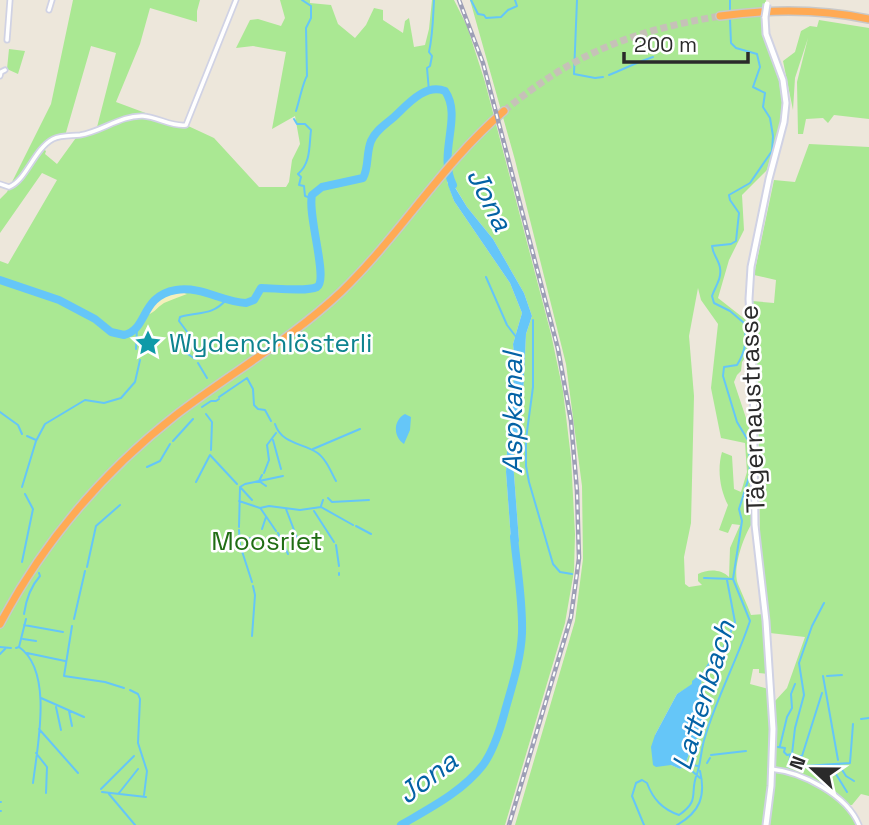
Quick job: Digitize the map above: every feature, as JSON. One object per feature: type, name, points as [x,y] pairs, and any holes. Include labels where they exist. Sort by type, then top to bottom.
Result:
[{"type":"highway","points":[[727,15],[801,11],[869,19]]},
{"type":"highway","points":[[0,624],[45,551],[110,473],[177,415],[280,342],[332,300],[376,255],[462,151],[504,111]]},
{"type":"street","points":[[7,40],[10,0]]},
{"type":"street","points":[[49,10],[52,0]]},
{"type":"street","points":[[0,184],[9,187],[16,183],[42,148],[60,137],[84,134],[136,117],[152,117],[186,125],[236,0]]},
{"type":"street","name":"Tägernaustrasse","points":[[766,825],[771,769],[771,694],[755,525],[753,369],[749,299],[751,267],[786,103],[783,80],[766,34],[768,2]]},
{"type":"street","points":[[0,76],[5,70]]},
{"type":"street","points":[[771,769],[806,778],[814,783],[848,808],[859,825]]},
{"type":"green space","name":"Moosriet","points":[[73,0],[200,0],[197,22],[150,8],[140,44],[116,102],[175,124],[186,125],[214,138],[259,187],[286,187],[292,160],[300,144],[295,116],[272,129],[286,52],[253,46],[236,48],[250,20],[258,19],[281,26],[285,18],[280,0],[310,0],[310,3],[331,5],[338,24],[355,38],[366,25],[374,8],[383,10],[383,20],[403,33],[405,21],[409,18],[414,47],[425,45],[432,0],[454,0],[467,26],[485,82],[551,334],[563,391],[571,458],[574,571],[565,623],[505,825],[0,825],[0,261],[8,264],[57,180],[42,173],[0,233],[0,199],[7,192],[51,104]],"holes":[[[91,46],[116,53],[96,131],[78,135],[57,164],[42,148],[53,139],[65,136]],[[449,177],[467,207],[493,239],[524,293],[532,316],[526,334],[523,397],[513,461],[519,541],[511,540],[506,472],[515,365],[513,344],[522,313],[510,283],[454,201],[447,181]]]},
{"type":"green space","points":[[470,0],[766,0],[762,27],[779,81],[782,102],[780,125],[767,170],[742,195],[744,230],[729,260],[718,298],[746,320],[749,352],[734,382],[753,439],[751,525],[739,554],[736,571],[738,584],[751,615],[764,614],[768,674],[753,669],[750,684],[769,689],[771,727],[768,793],[763,825],[515,825],[575,621],[583,559],[582,486],[566,364],[515,160]],"holes":[[[698,288],[701,300],[718,324],[711,388],[721,438],[745,443],[747,472],[741,492],[734,489],[732,456],[722,452],[720,479],[728,505],[719,530],[728,533],[732,524],[740,525],[730,548],[729,577],[718,571],[706,571],[698,574],[698,581],[702,585],[689,587],[685,584],[684,557],[691,523],[694,396],[689,336]],[[702,679],[700,698],[686,750],[689,754],[685,765],[680,769],[671,765],[655,735],[677,694]]]},
{"type":"green space","points":[[819,20],[869,28],[869,119],[834,115],[828,123],[823,118],[806,119],[803,134],[798,134],[797,82],[808,38],[795,78],[793,110],[783,61],[795,52],[801,31],[810,26],[817,27]]},
{"type":"green space","points":[[9,49],[25,51],[18,74],[7,69]]},
{"type":"green space","points":[[809,144],[869,147],[869,796],[861,794],[852,805],[845,805],[859,825],[770,825],[774,770],[806,777],[801,773],[776,768],[775,701],[787,688],[805,637],[770,633],[760,540],[758,388],[752,301],[774,303],[776,280],[754,275],[774,180],[795,182]]},
{"type":"sand","points":[[175,290],[187,294],[164,303],[144,316],[156,299]]},
{"type":"water","points":[[448,176],[467,207],[493,239],[524,293],[532,316],[526,334],[523,397],[513,461],[519,541],[515,548],[511,540],[506,472],[515,365],[513,344],[522,313],[510,283],[454,201],[448,185]]},
{"type":"water","points":[[405,414],[411,417],[410,430],[404,444],[400,441],[396,429],[398,420]]},
{"type":"water","points":[[699,675],[702,679],[699,696],[706,697],[711,703],[693,748],[687,750],[689,754],[685,765],[680,769],[671,765],[656,767],[653,765],[651,747],[655,735],[677,694],[692,684]]},
{"type":"waterway","points":[[296,111],[307,76],[306,28],[311,18],[311,6],[302,0]]},
{"type":"waterway","points":[[429,91],[427,68],[432,56],[429,52],[434,0]]},
{"type":"waterway","points":[[471,0],[478,14],[486,18],[501,17],[517,6],[515,0]]},
{"type":"waterway","points":[[577,0],[574,74],[603,77]]},
{"type":"waterway","name":"Lattenbach","points":[[730,0],[730,13]]},
{"type":"waterway","name":"Lattenbach","points":[[644,825],[632,796],[636,783],[642,780],[647,783],[659,803],[673,813],[679,815],[690,805],[710,722],[750,621],[733,579],[742,521],[739,509],[750,474],[749,442],[737,422],[723,376],[724,367],[737,365],[740,360],[745,345],[745,329],[744,323],[730,311],[714,303],[712,296],[720,272],[712,246],[736,241],[739,213],[729,195],[750,183],[772,151],[773,136],[770,118],[763,107],[765,93],[753,87],[760,67],[757,54],[736,48],[731,43],[730,19]]},
{"type":"waterway","points":[[609,75],[653,57]]},
{"type":"waterway","name":"Jona","points":[[0,280],[59,300],[95,319],[111,332],[124,335],[137,327],[156,299],[164,293],[176,290],[195,290],[246,303],[254,300],[261,288],[298,290],[317,287],[321,272],[312,217],[312,195],[322,187],[363,178],[369,146],[375,134],[411,101],[430,90],[445,91],[450,101],[452,112],[448,160],[453,185]]},
{"type":"waterway","points":[[294,119],[297,124],[305,124],[311,130],[307,159],[298,174],[301,177],[299,185],[304,186],[305,196],[311,198]]},
{"type":"waterway","points":[[486,277],[507,325],[517,338]]},
{"type":"waterway","points":[[195,359],[185,352],[184,342],[188,333],[179,321],[180,317],[216,309],[227,299]]},
{"type":"waterway","name":"Aspkanal","points":[[533,320],[533,387],[526,439],[526,466],[553,564],[560,572],[572,574]]},
{"type":"waterway","points":[[136,349],[137,327]]},
{"type":"waterway","points":[[22,487],[36,441],[45,424],[85,400],[104,403],[121,398],[135,382],[140,360]]},
{"type":"waterway","points":[[198,363],[207,378]]},
{"type":"waterway","points":[[219,397],[247,378],[253,389],[254,405],[265,410],[271,421]]},
{"type":"waterway","points":[[202,407],[219,399]]},
{"type":"waterway","points":[[0,412],[18,425],[22,434]]},
{"type":"waterway","points":[[206,414],[212,422],[211,450]]},
{"type":"waterway","points":[[173,441],[193,419]]},
{"type":"waterway","points":[[275,424],[287,439],[320,455],[336,481]]},
{"type":"waterway","points":[[313,449],[360,429]]},
{"type":"waterway","points":[[264,473],[269,460],[267,445],[276,433]]},
{"type":"waterway","points":[[27,436],[36,440]]},
{"type":"waterway","points":[[273,440],[281,469]]},
{"type":"waterway","points":[[147,467],[160,461],[170,444]]},
{"type":"waterway","points":[[196,482],[210,455],[237,484]]},
{"type":"waterway","points":[[262,475],[259,481],[266,486]]},
{"type":"waterway","points":[[240,487],[283,476]]},
{"type":"waterway","points":[[239,527],[240,488]]},
{"type":"waterway","points":[[241,488],[252,500]]},
{"type":"waterway","points":[[22,562],[33,509],[25,494]]},
{"type":"waterway","points":[[328,498],[332,502],[369,500]]},
{"type":"waterway","points":[[321,506],[323,500]]},
{"type":"waterway","points":[[239,501],[260,508],[269,506],[300,510],[321,507],[353,525]]},
{"type":"waterway","points":[[87,567],[96,526],[120,505]]},
{"type":"waterway","points":[[261,509],[276,531]]},
{"type":"waterway","points":[[286,509],[299,543]]},
{"type":"waterway","points":[[314,511],[334,542]]},
{"type":"waterway","points":[[262,529],[266,517]]},
{"type":"waterway","points":[[356,526],[371,534]]},
{"type":"waterway","points":[[239,530],[240,545],[252,582]]},
{"type":"waterway","points":[[278,533],[288,554]]},
{"type":"waterway","points":[[239,537],[255,539]]},
{"type":"waterway","name":"Jona","points":[[401,825],[445,799],[475,775],[496,740],[516,672],[522,633],[514,537]]},
{"type":"waterway","points":[[336,545],[339,566]]},
{"type":"waterway","points":[[74,619],[85,571]]},
{"type":"waterway","points":[[24,614],[29,594],[40,576],[39,573]]},
{"type":"waterway","points":[[704,578],[732,579]]},
{"type":"waterway","points":[[702,676],[715,653],[724,647],[735,622],[727,580]]},
{"type":"waterway","points":[[252,636],[255,595],[253,586]]},
{"type":"waterway","points":[[778,747],[785,748],[787,755],[792,754],[795,728],[804,695],[799,663],[812,626],[824,603]]},
{"type":"waterway","points":[[16,648],[19,647],[26,619]]},
{"type":"waterway","points":[[24,625],[63,632]]},
{"type":"waterway","points":[[72,626],[64,676],[105,682],[124,688]]},
{"type":"waterway","points":[[23,639],[36,641]]},
{"type":"waterway","points":[[0,647],[11,648]]},
{"type":"waterway","points":[[19,647],[30,658],[37,673],[40,691],[40,731],[33,783]]},
{"type":"waterway","points":[[0,654],[5,649]]},
{"type":"waterway","points":[[27,653],[65,661]]},
{"type":"waterway","points":[[827,676],[842,675]]},
{"type":"waterway","points":[[823,676],[838,760]]},
{"type":"waterway","points":[[780,746],[792,708],[791,694],[795,684]]},
{"type":"waterway","points":[[130,690],[138,694],[140,699],[138,743],[147,771],[144,795]]},
{"type":"waterway","points":[[822,693],[802,756],[790,756],[789,767],[850,763],[853,724]]},
{"type":"waterway","points":[[41,698],[84,717]]},
{"type":"waterway","points":[[56,707],[61,730]]},
{"type":"waterway","points":[[69,711],[72,726]]},
{"type":"waterway","points":[[861,719],[869,718]]},
{"type":"waterway","points":[[39,729],[78,773]]},
{"type":"waterway","points":[[711,755],[746,751]]},
{"type":"waterway","points":[[36,753],[47,767],[46,793]]},
{"type":"waterway","points":[[101,789],[134,756]]},
{"type":"waterway","points":[[707,763],[710,758]]},
{"type":"waterway","points":[[686,764],[698,766]]},
{"type":"waterway","points":[[839,765],[846,776],[854,781]]},
{"type":"waterway","points":[[831,766],[847,792]]},
{"type":"waterway","points":[[119,793],[138,769]]},
{"type":"waterway","name":"Lattenbach","points":[[692,771],[700,778]]},
{"type":"waterway","points":[[677,825],[691,815],[699,802],[702,788],[700,771]]},
{"type":"waterway","points":[[102,792],[146,797]]},
{"type":"waterway","points":[[109,794],[135,825]]},
{"type":"tunnel","points":[[504,111],[555,74],[605,47],[659,29],[720,16]]},
{"type":"railway","points":[[459,0],[483,63],[558,349],[571,421],[577,491],[579,558],[571,617],[509,825]]},
{"type":"place","name":"Wydenchlösterli","points":[[148,343]]}]
